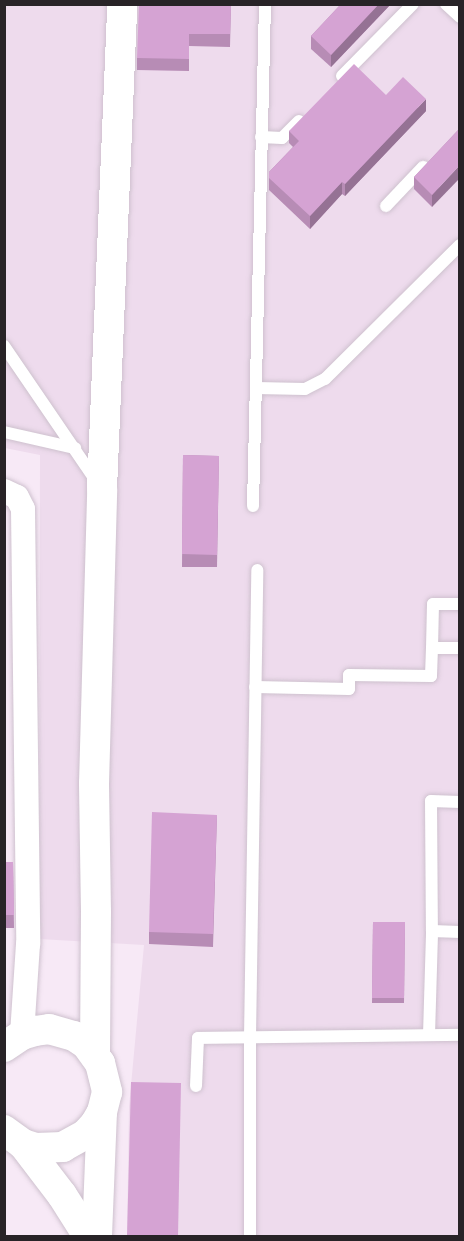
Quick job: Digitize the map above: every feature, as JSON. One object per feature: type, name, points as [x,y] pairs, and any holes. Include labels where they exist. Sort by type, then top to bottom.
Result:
[{"type":"street","points":[[97,1236],[102,1112],[106,1082],[95,1054],[94,784],[102,489],[122,4]]},
{"type":"street","points":[[4,491],[16,498],[23,509],[28,945],[15,982],[13,1041],[49,1029],[62,1031],[74,1036],[95,1054]]},
{"type":"street","points":[[14,1137],[49,1149],[63,1147],[86,1134],[102,1112]]},
{"type":"street","points":[[14,1137],[62,1195],[88,1236]]},
{"type":"lane","points":[[253,506],[265,4]]},
{"type":"lane","points":[[331,88],[413,4]]},
{"type":"lane","points":[[446,4],[459,17]]},
{"type":"lane","points":[[261,137],[282,138],[306,113]]},
{"type":"lane","points":[[386,206],[435,155]]},
{"type":"lane","points":[[256,388],[305,389],[325,379],[459,245]]},
{"type":"lane","points":[[4,346],[102,489]]},
{"type":"lane","points":[[4,432],[75,448]]},
{"type":"lane","points":[[250,1236],[250,1037],[257,570]]},
{"type":"lane","points":[[255,687],[349,689],[349,675],[431,676],[433,604],[459,604]]},
{"type":"lane","points":[[432,648],[459,648]]},
{"type":"lane","points":[[429,1035],[432,931],[431,801],[459,802]]},
{"type":"lane","points":[[432,931],[459,932]]},
{"type":"lane","points":[[196,1086],[198,1038],[459,1035]]},
{"type":"shaded area","points":[[5,5],[459,5],[459,1236],[127,1236],[129,1107],[144,945],[39,939],[40,455],[5,448]]},
{"type":"building","points":[[139,4],[231,4],[230,34],[189,34],[189,59],[137,58]]},
{"type":"building","points":[[341,4],[379,4],[331,55],[311,36]]},
{"type":"building","points":[[354,64],[386,95],[403,77],[426,99],[345,184],[342,182],[310,216],[269,178],[269,172],[299,141],[289,131]]},
{"type":"building","points":[[459,129],[459,166],[432,195],[414,177]]},
{"type":"building","points":[[183,455],[219,456],[217,555],[182,554]]},
{"type":"building","points":[[152,812],[217,815],[213,934],[149,932]]},
{"type":"building","points":[[4,862],[13,862],[14,915],[4,915]]},
{"type":"building","points":[[373,922],[405,922],[404,998],[372,998]]},
{"type":"building","points":[[131,1082],[181,1083],[178,1236],[127,1236]]}]
